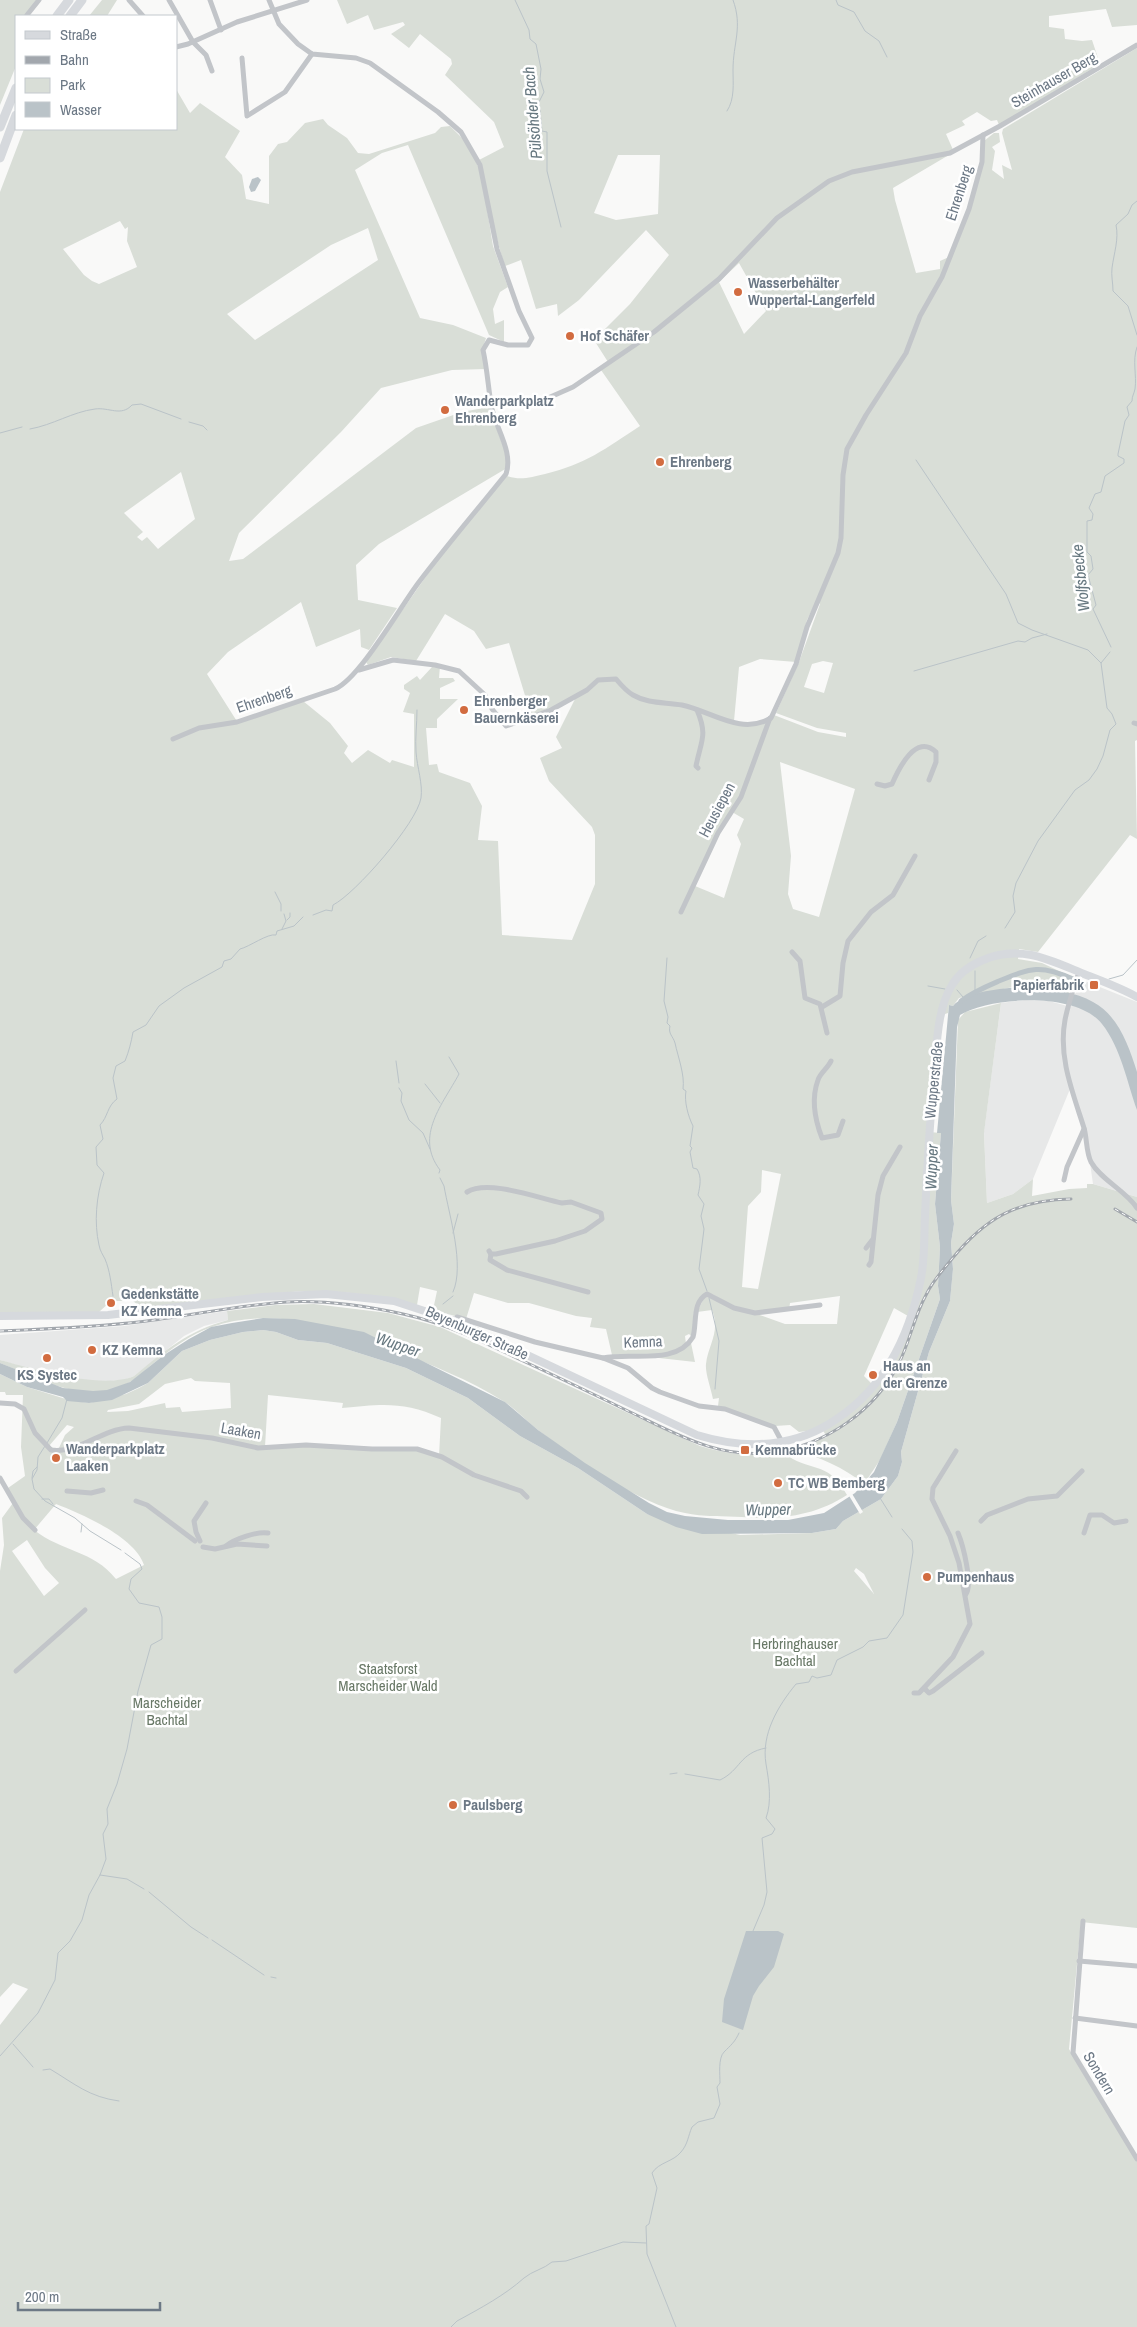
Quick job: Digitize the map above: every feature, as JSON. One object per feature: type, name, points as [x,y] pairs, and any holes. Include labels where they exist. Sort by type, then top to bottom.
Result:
[{"type":"highway","points":[[58,15],[68,0]]},
{"type":"highway","points":[[71,15],[82,0]]},
{"type":"highway","points":[[0,127],[15,90]]},
{"type":"highway","points":[[0,158],[15,118]]},
{"type":"main road","name":"Wupperstraße","points":[[885,1374],[902,1341],[922,1273],[936,1047],[948,993],[957,978],[970,966],[1005,953],[1033,954],[1137,997]]},
{"type":"main road","name":"Beyenburger Straße","points":[[0,1316],[108,1315],[262,1297],[326,1294],[394,1302],[455,1321],[697,1435],[736,1443],[782,1442],[811,1434],[828,1425],[861,1400],[885,1374]]},
{"type":"street","points":[[27,15],[39,0]]},
{"type":"street","points":[[129,0],[142,15]]},
{"type":"street","points":[[168,0],[177,15]]},
{"type":"street","points":[[210,0],[221,30]]},
{"type":"street","points":[[242,58],[247,116],[285,92],[312,54],[287,34],[272,11],[269,0]]},
{"type":"street","points":[[178,46],[307,0]]},
{"type":"street","points":[[178,17],[193,42],[206,55],[212,71]]},
{"type":"street","name":"Steinhauser Berg","points":[[983,135],[1137,45]]},
{"type":"street","name":"Ehrenberg","points":[[173,739],[199,728],[237,722],[335,689],[345,683],[358,670],[418,583],[506,474],[508,459],[491,404],[489,372],[483,350],[486,342],[492,340],[508,345],[522,346],[528,344],[532,338],[500,258],[480,166],[461,132],[438,112],[370,63],[356,58],[312,54]]},
{"type":"street","name":"Ehrenberg","points":[[358,670],[393,660],[435,665],[459,671],[485,695],[492,710],[506,726],[551,710],[587,690],[598,680],[605,678],[616,679],[627,691],[640,698],[662,704],[682,705],[729,722],[751,724],[771,718],[796,664],[809,622],[838,553],[841,538],[843,475],[848,449],[866,415],[906,353],[920,316],[942,277],[969,208],[980,171],[983,135],[944,155],[852,172],[829,181],[777,218],[718,279],[654,332],[574,387],[548,398],[491,404]]},
{"type":"street","points":[[697,710],[703,722],[696,766],[698,768]]},
{"type":"street","name":"Heusiepen","points":[[681,912],[718,833],[741,797],[771,718]]},
{"type":"street","points":[[877,784],[885,786],[892,784],[912,751],[921,746],[933,749],[936,752],[936,762],[929,780]]},
{"type":"street","points":[[822,1007],[840,996],[843,963],[848,941],[871,912],[893,895],[915,856]]},
{"type":"street","points":[[792,952],[800,961],[805,998],[820,1004],[822,1007],[827,1033]]},
{"type":"street","points":[[1080,972],[1067,1011],[1063,1048],[1075,1106],[1084,1128],[1091,1160],[1137,1208]]},
{"type":"street","points":[[831,1061],[818,1080],[814,1097],[816,1124],[822,1138],[838,1135],[843,1121]]},
{"type":"street","points":[[1064,1180],[1067,1167],[1084,1128]]},
{"type":"street","points":[[869,1265],[871,1262],[874,1220],[882,1179],[900,1147]]},
{"type":"street","points":[[467,1192],[478,1188],[494,1188],[562,1203],[571,1202],[601,1213],[602,1220],[585,1231],[555,1241],[490,1253],[490,1260],[507,1270],[588,1292]]},
{"type":"street","points":[[866,1248],[873,1239]]},
{"type":"street","name":"Kemna","points":[[603,1358],[630,1355],[666,1355],[678,1351],[693,1337],[695,1311],[703,1297],[707,1294],[734,1308],[755,1313],[820,1305]]},
{"type":"street","name":"Kemna","points":[[455,1321],[457,1317],[535,1342],[603,1358],[628,1368],[652,1388],[660,1392],[700,1406],[725,1409],[774,1427],[782,1442]]},
{"type":"street","name":"Laaken","points":[[0,1402],[15,1404],[24,1408],[36,1433],[46,1445],[57,1451],[74,1448],[116,1429],[129,1428],[212,1438],[258,1448],[306,1445],[372,1449],[417,1449],[442,1457],[474,1475],[521,1491],[527,1497]]},
{"type":"street","points":[[914,1693],[919,1693],[953,1657],[970,1624],[960,1563],[950,1536],[932,1499],[933,1488],[956,1451]]},
{"type":"street","points":[[981,1521],[987,1515],[1028,1499],[1057,1496],[1082,1471]]},
{"type":"street","points":[[0,1478],[23,1518],[35,1530]]},
{"type":"street","points":[[66,1491],[91,1493],[104,1490]]},
{"type":"street","points":[[136,1500],[207,1549],[224,1548],[237,1544],[267,1546]]},
{"type":"street","points":[[200,1543],[194,1521],[206,1503]]},
{"type":"street","points":[[1084,1533],[1090,1515],[1102,1515],[1114,1522],[1126,1521]]},
{"type":"street","points":[[224,1548],[233,1540],[243,1539],[257,1532],[268,1533]]},
{"type":"street","points":[[958,1533],[962,1542],[968,1581],[968,1593],[966,1594]]},
{"type":"street","points":[[16,1671],[85,1610]]},
{"type":"street","points":[[924,1688],[929,1693],[933,1691],[982,1653]]},
{"type":"street","name":"Sondern","points":[[1083,1921],[1073,2053],[1137,2159]]},
{"type":"street","points":[[1079,1961],[1137,1966]]},
{"type":"street","points":[[1075,2018],[1137,2026]]},
{"type":"shaded area","points":[[1080,979],[1137,1002],[1137,1197],[1093,1184],[1085,1128],[1070,1089],[1033,1179],[1013,1194],[987,1203],[984,1132],[1001,1003],[1024,1000],[1049,1001],[1071,1007]]},
{"type":"shaded area","points":[[227,1311],[228,1320],[204,1326],[184,1336],[134,1376],[124,1380],[96,1382],[33,1370],[0,1360],[0,1335],[124,1326]]},
{"type":"green space","points":[[0,0],[37,0],[30,15],[15,15],[15,68],[0,105]]},
{"type":"green space","points":[[102,0],[117,0],[108,15],[90,15]]},
{"type":"green space","points":[[337,0],[1137,0],[1137,25],[1112,27],[1106,9],[1049,16],[1049,27],[1064,29],[1065,39],[1092,40],[1100,64],[999,125],[997,120],[991,121],[977,112],[962,121],[965,125],[946,134],[954,152],[893,188],[916,273],[940,269],[940,261],[949,257],[975,189],[982,163],[984,141],[994,133],[999,133],[1000,142],[992,147],[995,151],[992,170],[1004,179],[1002,165],[1012,170],[1002,133],[1003,129],[1137,48],[1137,740],[1135,741],[1137,839],[1130,835],[1038,952],[1019,949],[1018,959],[1042,963],[1074,978],[1069,994],[1034,986],[1013,987],[959,998],[953,1006],[949,1005],[948,1013],[942,1015],[929,1132],[941,1133],[935,1204],[940,1247],[938,1286],[940,1299],[897,1422],[880,1460],[864,1484],[840,1468],[795,1449],[827,1437],[822,1429],[799,1432],[790,1425],[775,1426],[718,1406],[719,1398],[713,1399],[706,1368],[707,1357],[715,1331],[714,1318],[712,1310],[697,1312],[705,1296],[720,1301],[717,1297],[710,1294],[702,1295],[694,1312],[693,1333],[691,1336],[689,1334],[685,1336],[686,1344],[679,1349],[662,1354],[612,1355],[606,1329],[590,1327],[592,1318],[576,1316],[529,1303],[508,1303],[474,1293],[466,1319],[433,1310],[437,1291],[420,1287],[417,1305],[366,1295],[314,1291],[271,1294],[143,1309],[133,1301],[111,1301],[99,1312],[0,1313],[0,192],[24,130],[178,130],[178,92],[190,113],[200,103],[240,131],[225,157],[242,175],[246,199],[269,204],[269,156],[278,144],[287,142],[305,123],[323,119],[328,125],[347,138],[358,153],[369,154],[435,133],[441,127],[450,126],[468,144],[481,173],[493,246],[508,287],[500,292],[493,309],[495,324],[504,320],[504,342],[489,335],[408,145],[382,153],[355,170],[420,318],[453,325],[486,338],[482,351],[486,369],[452,370],[381,388],[341,432],[239,533],[229,561],[243,559],[416,428],[462,412],[489,407],[508,460],[507,468],[379,544],[356,565],[358,600],[397,608],[369,650],[361,647],[360,629],[316,647],[301,602],[228,652],[207,674],[238,723],[303,701],[330,723],[348,746],[344,753],[352,763],[368,750],[390,763],[392,760],[414,767],[414,714],[403,712],[410,693],[404,689],[404,685],[417,676],[420,680],[432,667],[440,666],[439,678],[453,678],[455,681],[440,688],[440,699],[458,699],[437,719],[437,728],[426,728],[429,765],[437,764],[439,772],[470,783],[482,806],[478,840],[498,841],[502,935],[572,940],[595,884],[595,835],[592,827],[549,781],[540,758],[562,748],[556,737],[575,699],[531,715],[509,643],[486,649],[474,631],[445,614],[416,661],[391,657],[368,665],[366,662],[446,548],[507,476],[526,478],[572,466],[595,455],[640,426],[601,370],[601,367],[608,362],[594,340],[630,304],[669,255],[646,230],[579,300],[558,316],[557,304],[536,309],[521,260],[505,266],[497,240],[479,160],[504,147],[494,122],[445,75],[452,64],[451,59],[420,34],[409,48],[391,34],[405,25],[403,22],[374,30],[368,15],[347,24]],"holes":[[[618,155],[660,155],[658,214],[616,220],[594,213]],[[120,221],[125,229],[128,227],[127,241],[137,267],[99,284],[84,275],[63,249]],[[368,228],[378,260],[255,340],[227,314],[331,245]],[[739,263],[766,311],[744,334],[719,282]],[[181,472],[195,519],[158,549],[147,537],[142,541],[137,537],[143,532],[124,513]],[[817,600],[820,604],[799,662],[776,713],[817,728],[846,733],[846,737],[818,732],[774,715],[767,721],[757,725],[735,724],[694,708],[734,721],[739,667],[760,659],[796,662],[807,620]],[[823,661],[833,663],[824,693],[804,687],[812,664]],[[780,762],[855,789],[819,917],[793,909],[788,894],[791,856]],[[732,812],[744,819],[737,835],[741,844],[724,898],[695,886],[720,831]],[[762,1170],[781,1174],[758,1289],[742,1287],[748,1206],[761,1192]],[[840,1296],[837,1324],[785,1324],[757,1314],[789,1310],[790,1303]],[[894,1308],[908,1316],[892,1357],[872,1384],[864,1376]]]},
{"type":"green space","name":"Staatsforst Marscheider Wald","points":[[1001,1003],[984,1133],[987,1203],[1013,1194],[1033,1179],[1032,1196],[1069,1189],[1087,1188],[1087,1184],[1093,1184],[1137,1197],[1137,1928],[1081,1922],[1069,2049],[1137,2162],[1137,2327],[0,2327],[0,2025],[28,1989],[13,1983],[0,1997],[0,1571],[4,1545],[2,1518],[13,1503],[8,1488],[25,1476],[21,1447],[23,1395],[6,1395],[5,1392],[0,1392],[0,1374],[27,1387],[69,1400],[89,1403],[126,1394],[139,1388],[148,1383],[182,1351],[210,1340],[243,1332],[263,1330],[276,1332],[298,1340],[327,1343],[406,1368],[468,1398],[520,1436],[578,1468],[647,1514],[740,1535],[812,1533],[836,1529],[843,1521],[881,1499],[898,1476],[902,1462],[901,1452],[929,1352],[950,1301],[953,1268],[951,1243],[954,1224],[951,1200],[958,1020],[965,1012]],"holes":[[[191,1378],[195,1381],[230,1383],[231,1408],[182,1412],[180,1407],[166,1408],[165,1403],[128,1411],[107,1412],[108,1410],[139,1404],[165,1384]],[[268,1395],[343,1403],[342,1408],[369,1405],[404,1406],[441,1418],[439,1456],[418,1450],[305,1445],[265,1447]],[[67,1425],[74,1427],[65,1435],[58,1450],[49,1446]],[[56,1504],[93,1520],[119,1536],[139,1555],[144,1565],[116,1579],[97,1562],[55,1543],[34,1530]],[[27,1540],[45,1568],[59,1583],[44,1596],[12,1551]],[[856,1568],[864,1574],[874,1594],[854,1571]]]},
{"type":"green space","points":[[314,1304],[388,1313],[440,1327],[700,1446],[741,1454],[762,1455],[783,1452],[792,1459],[825,1471],[840,1483],[847,1495],[822,1508],[809,1512],[770,1518],[706,1516],[667,1508],[628,1490],[589,1467],[538,1430],[508,1404],[477,1386],[394,1349],[383,1341],[298,1321],[255,1319],[234,1321],[212,1327],[196,1334],[167,1352],[130,1382],[114,1389],[97,1392],[64,1388],[47,1383],[0,1363],[0,1360],[67,1377],[104,1381],[120,1380],[134,1376],[178,1342],[214,1324],[228,1320],[227,1311],[275,1305]]},
{"type":"green space","points":[[691,1343],[695,1362],[650,1357],[666,1356]]},
{"type":"water","points":[[258,177],[261,180],[255,191],[251,192],[249,187],[252,179]]},
{"type":"water","points":[[1034,986],[1079,996],[1093,1002],[1102,1008],[1116,1023],[1126,1042],[1137,1072],[1137,1110],[1123,1066],[1109,1033],[1090,1014],[1074,1006],[1034,1000],[992,1004],[960,1015],[957,1027],[951,1200],[954,1224],[951,1243],[953,1269],[950,1301],[929,1352],[901,1452],[902,1462],[898,1476],[881,1499],[843,1521],[836,1529],[812,1533],[702,1534],[676,1527],[647,1514],[578,1468],[520,1436],[468,1398],[406,1368],[327,1343],[298,1340],[276,1332],[263,1330],[243,1332],[210,1340],[182,1351],[148,1383],[112,1400],[89,1403],[67,1401],[63,1397],[27,1387],[0,1374],[0,1363],[63,1388],[93,1391],[107,1390],[130,1382],[164,1355],[211,1327],[263,1318],[295,1319],[364,1332],[505,1402],[538,1430],[585,1463],[649,1503],[667,1512],[685,1516],[728,1520],[788,1520],[824,1513],[855,1493],[874,1472],[897,1422],[940,1299],[938,1286],[940,1247],[935,1204],[941,1133],[937,1133],[949,1005],[953,1006],[960,1000],[979,993]]},
{"type":"water","points":[[746,1931],[778,1931],[784,1934],[774,1967],[753,1996],[743,2030],[722,2022],[724,1999]]},
{"type":"pier","points":[[851,1492],[863,1512],[860,1514],[848,1494]]},
{"type":"waterway","name":"Pülsöhder Bach","points":[[515,0],[529,30],[530,39],[536,44],[541,69],[540,79],[544,92],[539,102],[542,131],[547,132],[547,171],[561,227]]},
{"type":"waterway","points":[[727,111],[732,96],[733,60],[737,27],[736,10],[733,0]]},
{"type":"waterway","points":[[836,0],[838,5],[854,12],[865,31],[879,41],[887,57]]},
{"type":"waterway","name":"Wolfsbecke","points":[[1137,201],[1132,205],[1128,214],[1116,225],[1117,241],[1112,268],[1113,291],[1128,306],[1137,335]]},
{"type":"waterway","name":"Wolfsbecke","points":[[1111,647],[1093,609],[1096,605],[1088,575],[1093,569],[1091,556],[1087,552],[1087,521],[1092,520],[1093,514],[1089,508],[1095,494],[1101,492],[1105,476],[1124,463],[1124,459],[1118,456],[1118,454],[1125,421],[1129,415],[1127,407],[1132,401],[1135,389],[1137,347]]},
{"type":"waterway","points":[[30,429],[95,409],[119,411],[128,409],[132,405],[141,404],[181,419]]},
{"type":"waterway","points":[[189,422],[203,426],[207,430]]},
{"type":"waterway","points":[[0,433],[22,427]]},
{"type":"waterway","points":[[916,460],[1006,594],[1018,623],[1088,650],[1101,663]]},
{"type":"waterway","points":[[914,671],[1018,641],[1025,642],[1047,634]]},
{"type":"waterway","name":"Wolfsbecke","points":[[1005,928],[1015,912],[1013,896],[1016,883],[1038,841],[1075,790],[1089,780],[1097,769],[1103,756],[1110,730],[1116,724],[1107,708],[1101,663],[1110,652]]},
{"type":"waterway","points":[[313,915],[326,910],[332,911],[333,905],[355,887],[384,857],[409,824],[417,809],[421,798],[421,781],[416,752],[417,710]]},
{"type":"waterway","points":[[275,892],[281,904],[281,911]]},
{"type":"waterway","points":[[287,920],[290,917],[290,913]]},
{"type":"waterway","points":[[282,929],[286,921],[284,914]]},
{"type":"waterway","points":[[113,1296],[108,1268],[97,1237],[97,1209],[104,1173],[97,1165],[96,1147],[103,1139],[100,1125],[111,1105],[117,1099],[113,1078],[116,1066],[125,1061],[133,1032],[146,1025],[159,1006],[184,988],[222,967],[224,961],[231,959],[240,949],[268,936],[276,935],[277,931],[294,926],[303,917]]},
{"type":"waterway","points":[[970,958],[978,941],[986,936]]},
{"type":"waterway","points":[[667,958],[664,1001],[668,1017],[667,1023],[670,1026],[670,1033],[675,1043],[683,1078],[683,1089],[686,1091],[687,1108],[693,1126],[690,1146],[692,1148],[690,1152],[693,1168],[697,1169],[700,1175],[698,1195],[704,1204],[701,1216],[704,1229],[699,1269],[707,1291]]},
{"type":"waterway","points":[[1109,979],[1123,975],[1137,960]]},
{"type":"waterway","points":[[975,971],[975,991]]},
{"type":"waterway","points":[[961,1001],[984,988],[1028,971],[1052,971],[1073,979]]},
{"type":"waterway","points":[[928,986],[945,989]]},
{"type":"waterway","points":[[957,990],[963,997]]},
{"type":"waterway","points":[[439,1173],[440,1170],[433,1157],[430,1145],[430,1133],[439,1109],[459,1074],[449,1057]]},
{"type":"waterway","points":[[396,1061],[399,1083]]},
{"type":"waterway","points":[[425,1084],[440,1103]]},
{"type":"waterway","points":[[399,1088],[402,1093],[401,1101],[409,1120],[423,1133],[430,1149]]},
{"type":"waterway","points":[[440,1178],[444,1186],[457,1254],[456,1281],[453,1292]]},
{"type":"waterway","points":[[453,1233],[458,1214]]},
{"type":"waterway","points":[[443,1304],[453,1296]]},
{"type":"waterway","points":[[709,1298],[719,1341],[715,1389]]},
{"type":"waterway","points":[[47,1443],[62,1418],[67,1399]]},
{"type":"waterway","points":[[45,1446],[38,1457],[37,1470],[32,1479],[34,1489],[45,1501],[75,1518],[90,1531],[121,1550]]},
{"type":"waterway","points":[[32,1478],[33,1471],[37,1467]]},
{"type":"waterway","points":[[880,1498],[892,1517]]},
{"type":"waterway","points":[[42,1499],[49,1499],[53,1504]]},
{"type":"waterway","points":[[81,1532],[82,1524]]},
{"type":"waterway","points":[[753,1931],[764,1905],[767,1892],[762,1838],[772,1834],[775,1829],[766,1818],[769,1784],[765,1753],[772,1721],[796,1684],[809,1682],[812,1676],[817,1678],[831,1675],[837,1660],[863,1647],[869,1641],[887,1638],[903,1615],[913,1552],[912,1541],[902,1529]]},
{"type":"waterway","points":[[0,2056],[38,2013],[55,1980],[58,1953],[70,1941],[82,1920],[89,1895],[100,1875],[106,1859],[103,1834],[108,1824],[107,1809],[117,1784],[127,1749],[138,1691],[151,1645],[162,1639],[162,1617],[159,1607],[139,1603],[129,1589],[131,1579],[142,1569],[140,1564],[125,1553]]},
{"type":"waterway","points":[[685,1774],[720,1780],[727,1776],[750,1754],[766,1748]]},
{"type":"waterway","points":[[670,1774],[677,1773]]},
{"type":"waterway","points":[[100,1875],[127,1879],[144,1889]]},
{"type":"waterway","points":[[149,1892],[191,1927],[208,1938]]},
{"type":"waterway","points":[[212,1940],[264,1975]]},
{"type":"waterway","points":[[271,1977],[276,1978]]},
{"type":"waterway","points":[[676,2327],[647,2254],[646,2226],[649,2224],[657,2188],[652,2173],[658,2166],[681,2152],[687,2143],[692,2127],[698,2122],[714,2118],[720,2104],[717,2087],[720,2083],[721,2058],[739,2033]]},
{"type":"waterway","points":[[13,2044],[33,2067]]},
{"type":"waterway","points":[[43,2070],[50,2069],[91,2093],[119,2101]]},
{"type":"waterway","points":[[451,2327],[457,2321],[501,2296],[527,2276],[552,2262],[566,2261],[623,2242],[646,2243]]},
{"type":"railway","points":[[0,1331],[74,1328],[129,1323],[252,1305],[287,1302],[316,1302],[360,1306],[434,1322],[464,1334],[698,1443],[734,1452],[773,1452],[812,1442],[830,1433],[847,1423],[877,1396],[899,1363],[918,1312],[931,1286],[951,1260],[976,1233],[1004,1214],[1018,1208],[1034,1203],[1071,1199]]},
{"type":"railway","points":[[1115,1209],[1137,1222]]},
{"type":"place","name":"Wasserbehälter Wuppertal-Langerfeld","points":[[738,292]]},
{"type":"place","name":"Hof Schäfer","points":[[570,336]]},
{"type":"place","name":"Wanderparkplatz Ehrenberg","points":[[445,410]]},
{"type":"place","name":"Ehrenberg","points":[[660,462]]},
{"type":"place","name":"Ehrenberger Bauernkäserei","points":[[464,710]]},
{"type":"place","name":"Papierfabrik","points":[[1094,985]]},
{"type":"place","name":"Gedenkstätte KZ Kemna","points":[[111,1303]]},
{"type":"place","name":"KZ Kemna","points":[[92,1350]]},
{"type":"place","name":"KS Systec","points":[[47,1358]]},
{"type":"place","name":"Haus an der Grenze","points":[[873,1375]]},
{"type":"place","name":"Kemnabrücke","points":[[745,1450]]},
{"type":"place","name":"Wanderparkplatz Laaken","points":[[56,1458]]},
{"type":"place","name":"TC WB Bemberg","points":[[778,1483]]},
{"type":"place","name":"Pumpenhaus","points":[[927,1577]]},
{"type":"place","name":"Paulsberg","points":[[453,1805]]},
{"type":"water label","name":"Wupper","points":[[931,1167]]},
{"type":"water label","name":"Wupper","points":[[398,1344]]},
{"type":"water label","name":"Wupper","points":[[768,1509]]},
{"type":"park label","name":"Herbringhauser Bachtal","points":[[795,1652]]},
{"type":"park label","name":"Marscheider Bachtal","points":[[167,1712]]}]
